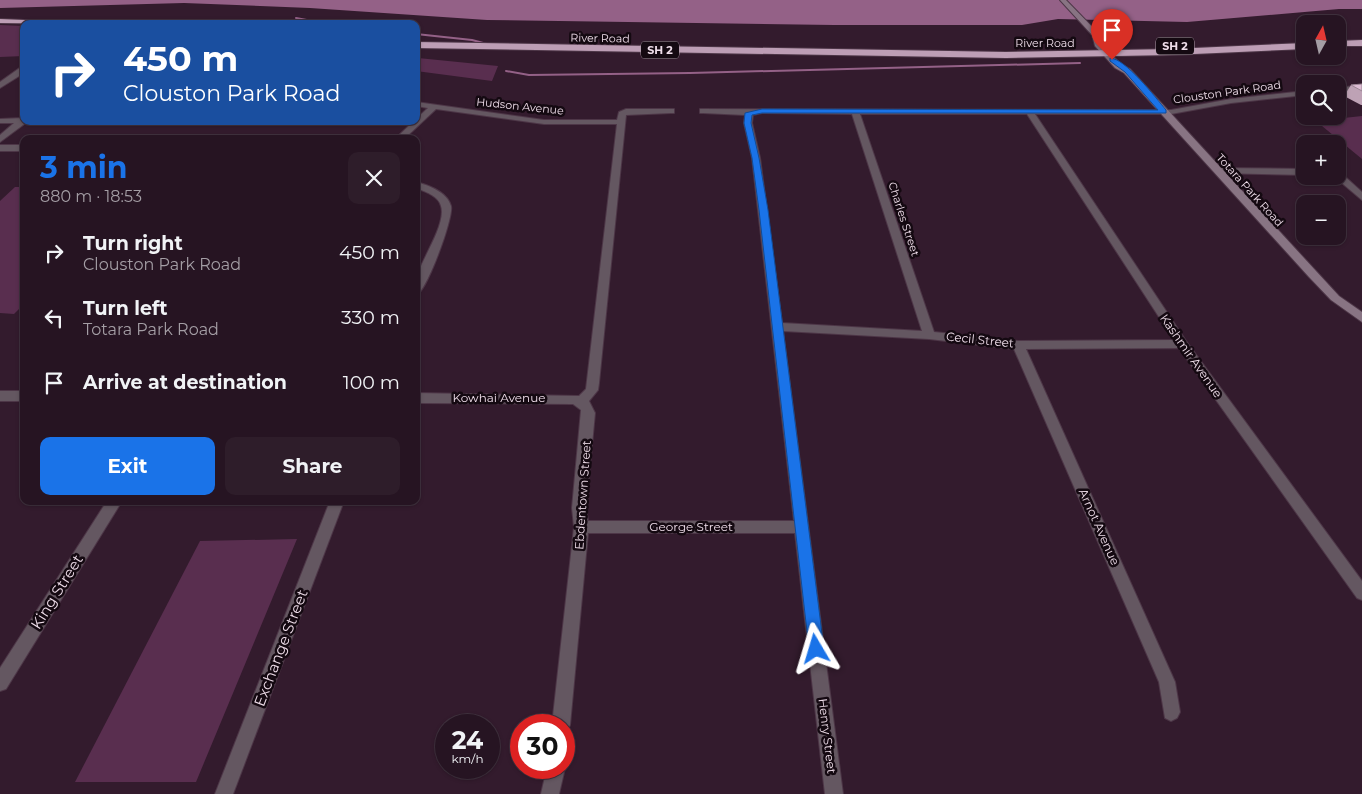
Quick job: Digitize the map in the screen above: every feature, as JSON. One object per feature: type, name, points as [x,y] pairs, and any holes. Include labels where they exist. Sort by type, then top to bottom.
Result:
[{"type":"highway","points":[[0,22],[20,23]]},
{"type":"highway","points":[[1346,44],[1362,43]]},
{"type":"highway","name":"River Road","points":[[420,45],[948,54],[1296,45]]},
{"type":"street","name":"Totara Park Road","points":[[1063,0],[1335,298],[1362,318]]},
{"type":"street","name":"Totara Park Road","points":[[1094,35],[1097,44],[1109,51]]},
{"type":"street","points":[[0,86],[20,72]]},
{"type":"street","points":[[1346,89],[1362,87]]},
{"type":"street","name":"Clouston Park Road","points":[[703,111],[749,113],[762,111],[1164,112],[1231,101],[1296,94]]},
{"type":"street","name":"Hudson Avenue","points":[[420,104],[544,122],[621,122]]},
{"type":"street","points":[[420,119],[434,106]]},
{"type":"street","points":[[581,402],[592,390],[593,383],[622,114],[626,111],[671,111]]},
{"type":"street","name":"Charles Street","points":[[855,111],[929,335]]},
{"type":"street","name":"Kashmir Avenue","points":[[1030,112],[1182,344],[1362,593]]},
{"type":"street","name":"Henry Street","points":[[749,113],[748,123],[760,184],[778,327],[834,794]]},
{"type":"street","points":[[0,121],[20,121]]},
{"type":"street","points":[[0,139],[20,123]]},
{"type":"street","points":[[403,135],[414,125]]},
{"type":"street","points":[[0,148],[20,148]]},
{"type":"street","points":[[1219,171],[1296,172]]},
{"type":"street","points":[[1346,176],[1354,175]]},
{"type":"street","points":[[1346,183],[1362,197]]},
{"type":"street","points":[[420,187],[441,198],[446,204],[448,211],[443,228],[420,283]]},
{"type":"street","name":"Cecil Street","points":[[778,327],[929,335],[1018,344],[1182,344]]},
{"type":"street","name":"Arnot Avenue","points":[[1018,344],[1167,682],[1171,712]]},
{"type":"street","points":[[0,396],[20,396]]},
{"type":"street","name":"Kowhai Avenue","points":[[420,398],[573,399],[581,402]]},
{"type":"street","name":"Ebdentown Street","points":[[562,714],[581,528],[579,508],[589,413],[585,404],[581,402]]},
{"type":"street","name":"King Street","points":[[0,683],[112,505]]},
{"type":"street","name":"Exchange Street","points":[[224,794],[335,505]]},
{"type":"street","name":"George Street","points":[[581,528],[802,527]]},
{"type":"street","points":[[550,794],[553,779]]},
{"type":"shaded area","points":[[0,0],[1362,0],[1362,9],[1339,9],[1187,22],[1058,19],[1022,25],[834,25],[487,20],[310,8],[184,3],[0,8]]},
{"type":"shaded area","points":[[0,25],[20,26],[20,56],[0,57]]},
{"type":"shaded area","points":[[420,58],[498,66],[492,81],[420,72]]},
{"type":"shaded area","points":[[1362,116],[1362,159],[1346,146],[1346,135],[1333,135],[1321,125],[1346,125],[1346,118]]},
{"type":"shaded area","points":[[15,187],[20,187],[20,308],[14,314],[0,313],[0,201]]},
{"type":"shaded area","points":[[297,539],[196,782],[75,782],[200,541]]},
{"type":"building","points":[[1362,84],[1362,91],[1351,85]]},
{"type":"waterway","points":[[296,18],[307,20]]},
{"type":"waterway","points":[[420,34],[472,40],[487,44]]},
{"type":"waterway","points":[[506,71],[529,75],[690,73],[1080,63]]},
{"type":"route","points":[[816,649],[763,210],[756,158],[747,117],[749,113],[762,111],[1164,112],[1127,71],[1112,60]]}]
